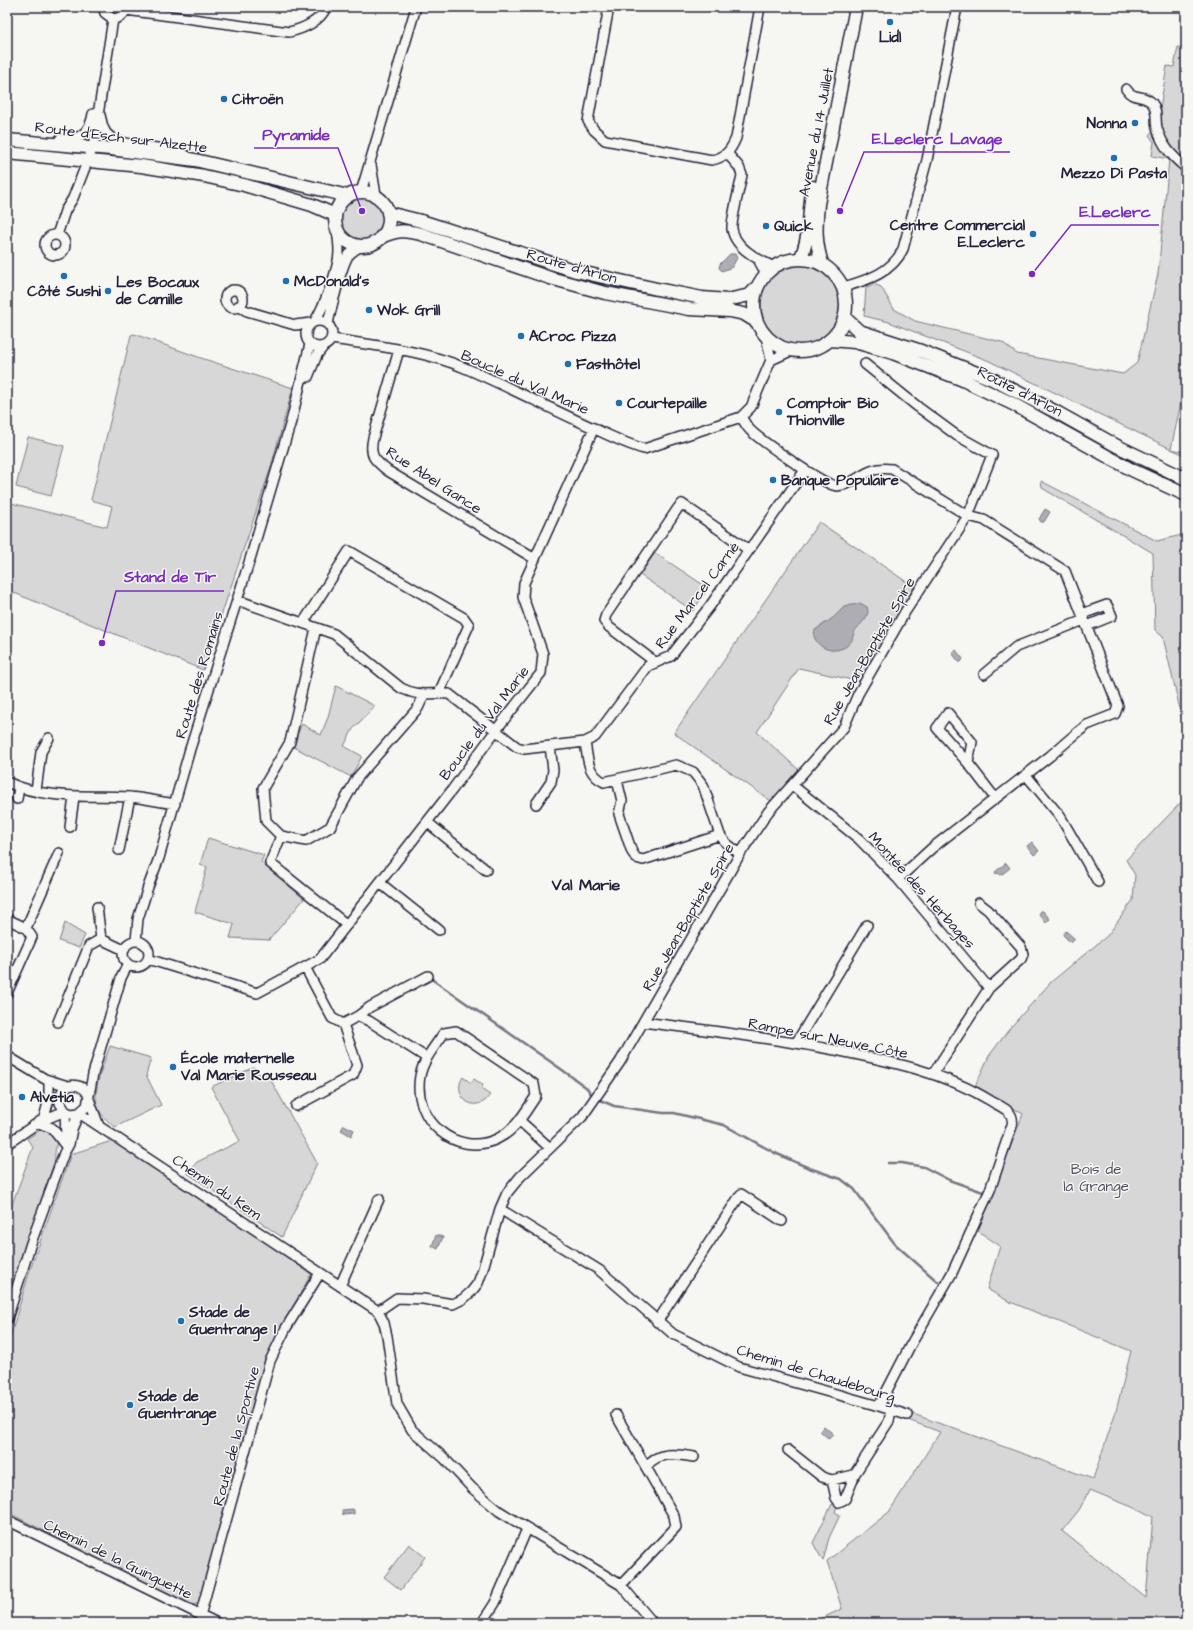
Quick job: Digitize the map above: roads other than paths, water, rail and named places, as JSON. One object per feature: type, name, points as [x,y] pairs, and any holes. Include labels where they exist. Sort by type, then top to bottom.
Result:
[{"type":"main road","name":"Avenue du 14 Juillet","points":[[800,259],[805,248],[810,204],[847,7]]},
{"type":"main road","name":"Avenue du 14 Juillet","points":[[822,263],[817,248],[816,237],[818,204],[856,7]]},
{"type":"main road","points":[[8,144],[87,160],[204,176],[244,185],[312,205],[335,214]]},
{"type":"main road","name":"Route d'Esch sur Alzette","points":[[8,144],[93,148],[195,160],[348,196]]},
{"type":"main road","points":[[362,192],[376,196],[384,203],[388,213],[387,226],[381,237],[373,243],[364,246],[353,244],[344,238],[337,230],[335,222],[337,207],[342,201],[348,196],[362,192]]},
{"type":"main road","name":"Route d'Arlon","points":[[388,213],[421,221],[576,271],[657,289],[702,298],[727,300],[750,295],[757,287]]},
{"type":"main road","name":"Route d'Arlon","points":[[381,237],[404,230],[421,234],[550,278],[598,291],[689,309],[737,312],[744,314],[757,322]]},
{"type":"main road","points":[[800,259],[822,263],[836,275],[844,287],[847,302],[845,318],[839,330],[830,340],[811,350],[793,350],[780,346],[766,336],[757,322],[754,304],[757,287],[770,270],[783,261],[800,259]]},
{"type":"main road","name":"Route d'Arlon","points":[[845,318],[859,331],[921,351],[992,379],[1058,413],[1117,446],[1186,480]]},
{"type":"main road","name":"Route d'Arlon","points":[[830,340],[855,342],[890,352],[963,380],[1013,404],[1132,470],[1186,495]]},
{"type":"street","points":[[103,7],[105,14],[113,18],[121,17],[126,9],[289,32],[301,29],[323,15],[326,7]]},
{"type":"street","points":[[362,192],[416,7]]},
{"type":"street","points":[[609,7],[588,121],[594,130],[605,140],[712,160],[721,158],[727,154],[732,148],[736,138],[760,7]]},
{"type":"street","points":[[844,287],[881,273],[896,262],[903,249],[927,160],[957,7]]},
{"type":"street","points":[[57,235],[65,211],[73,198],[93,148],[113,18]]},
{"type":"street","points":[[8,144],[44,138],[72,140],[82,136],[90,124],[95,103],[102,86]]},
{"type":"street","points":[[1126,89],[1132,96],[1145,98],[1152,103],[1156,109],[1157,126],[1166,150],[1186,168]]},
{"type":"street","points":[[98,110],[106,133],[115,141],[179,151],[195,160]]},
{"type":"street","points":[[727,154],[739,167],[742,175],[732,228],[735,240],[770,270]]},
{"type":"street","points":[[371,164],[376,196]]},
{"type":"street","name":"Route des Romains","points":[[136,941],[138,919],[148,886],[159,858],[190,749],[254,549],[292,418],[308,340],[308,326],[319,314],[338,264],[339,251],[337,230]]},
{"type":"street","points":[[328,324],[344,266],[348,257],[354,250],[364,246]]},
{"type":"street","points":[[238,306],[247,311],[295,325],[319,320],[328,324],[332,331],[332,339]]},
{"type":"street","points":[[295,325],[308,340],[319,347],[323,347]]},
{"type":"street","points":[[594,428],[635,447],[644,449],[741,418],[750,407],[771,360],[766,336]]},
{"type":"street","name":"Route des Romains","points":[[292,418],[302,396],[310,370],[317,354],[332,339]]},
{"type":"street","name":"Boucle du Val Marie","points":[[148,959],[257,993],[320,959],[541,673],[543,654],[523,597],[524,583],[594,428],[464,368],[435,358],[399,350],[332,339]]},
{"type":"street","name":"Rue Abel Gance","points":[[399,350],[371,445],[372,456],[375,461],[388,471],[535,560]]},
{"type":"street","points":[[771,360],[793,350]]},
{"type":"street","name":"Rue Jean-Baptiste Spire","points":[[378,1311],[397,1298],[423,1299],[453,1304],[471,1292],[478,1283],[500,1209],[507,1193],[520,1177],[582,1117],[620,1062],[740,854],[768,812],[844,727],[858,694],[898,625],[968,516],[992,455],[956,435],[865,364]]},
{"type":"street","points":[[741,418],[750,430],[805,470],[826,482],[836,486],[848,483],[871,470],[882,468],[892,469],[968,516],[984,520],[1065,571],[1118,706],[1118,710],[1115,714],[1087,725],[1026,775],[932,848],[898,879]]},
{"type":"street","name":"Rue Marcel Carné","points":[[585,742],[595,737],[648,666],[671,656],[710,606],[805,470]]},
{"type":"street","points":[[655,662],[608,627],[604,621],[606,615],[678,508],[682,504],[749,550]]},
{"type":"street","points":[[303,623],[349,551],[464,618],[469,625],[439,693]]},
{"type":"street","points":[[237,600],[334,634],[401,688],[412,694],[449,694],[517,747],[524,749],[585,742],[592,773],[597,779],[604,782],[676,765],[693,772],[703,785],[720,835],[726,843],[740,854]]},
{"type":"street","points":[[984,674],[1016,647],[1084,620]]},
{"type":"street","points":[[316,628],[290,742],[263,788],[266,822],[282,836],[306,841],[330,827],[357,778],[418,708],[424,695]]},
{"type":"street","points":[[968,763],[972,742],[948,713],[937,728],[968,763],[995,798]]},
{"type":"street","points":[[36,791],[42,752],[49,738]]},
{"type":"street","points":[[536,804],[551,782],[553,770],[550,746]]},
{"type":"street","points":[[1026,775],[1060,816],[1098,882]]},
{"type":"street","points":[[617,780],[622,801],[619,814],[632,852],[636,858],[643,860],[720,835]]},
{"type":"street","points":[[7,782],[19,788],[74,797],[130,797],[175,804]]},
{"type":"street","name":"Montée des Herbages","points":[[792,785],[859,839],[898,879],[989,988]]},
{"type":"street","points":[[17,799],[19,788]]},
{"type":"street","points":[[70,827],[74,797]]},
{"type":"street","points":[[119,850],[130,797]]},
{"type":"street","points":[[427,822],[486,870]]},
{"type":"street","points":[[282,836],[270,863],[347,925]]},
{"type":"street","points":[[26,928],[59,853]]},
{"type":"street","points":[[380,883],[440,930]]},
{"type":"street","points":[[932,1074],[989,988],[1021,958],[1023,954],[1021,947],[988,910],[979,904]]},
{"type":"street","points":[[98,906],[100,939]]},
{"type":"street","points":[[7,919],[26,928],[32,937],[7,993]]},
{"type":"street","points":[[796,1043],[867,925]]},
{"type":"street","points":[[100,939],[124,950]]},
{"type":"street","points":[[58,1022],[89,946],[100,939]]},
{"type":"street","points":[[136,941],[147,947],[149,953],[146,963],[139,967],[128,964],[124,957],[124,950],[129,944],[136,941]]},
{"type":"street","points":[[64,1149],[69,1144],[72,1129],[80,1113],[87,1106],[92,1074],[121,978],[128,964]]},
{"type":"street","points":[[296,1106],[353,1075],[357,1065],[343,1024],[332,1018],[305,967]]},
{"type":"street","points":[[343,1024],[358,1016],[370,1007],[428,976]]},
{"type":"street","points":[[358,1016],[369,1020],[427,1058]]},
{"type":"street","name":"Rampe sur Neuve Côte","points":[[643,1022],[796,1043],[869,1057],[932,1074],[987,1099],[1011,1114],[1013,1119],[990,1190],[952,1273],[910,1346],[879,1406]]},
{"type":"street","points":[[456,1031],[534,1084],[536,1096],[520,1121],[505,1134],[488,1142],[463,1142],[446,1135],[437,1129],[429,1119],[421,1103],[419,1091],[420,1076],[427,1058],[444,1033],[456,1031]]},
{"type":"street","points":[[7,1056],[47,1081],[72,1085],[86,1090],[99,1126]]},
{"type":"street","points":[[42,1121],[60,1101],[62,1091],[92,1074]]},
{"type":"street","points":[[8,1314],[30,1244],[64,1149],[67,1132],[65,1111],[47,1081]]},
{"type":"street","points":[[42,1121],[49,1099],[47,1081]]},
{"type":"street","points":[[65,1111],[71,1114],[80,1113]]},
{"type":"street","points":[[7,1144],[42,1121],[65,1111]]},
{"type":"street","name":"Chemin du Kem","points":[[80,1113],[378,1311]]},
{"type":"street","points":[[42,1121],[52,1128],[64,1149]]},
{"type":"street","points":[[520,1121],[550,1148]]},
{"type":"street","points":[[657,1322],[741,1194],[782,1221]]},
{"type":"street","points":[[340,1286],[379,1199]]},
{"type":"street","name":"Chemin de Chaudebourg","points":[[500,1209],[599,1270],[657,1322],[673,1334],[739,1367],[907,1415]]},
{"type":"street","name":"Route de la Sportive","points":[[200,1616],[270,1361],[286,1328],[320,1273]]},
{"type":"street","points":[[378,1311],[384,1323],[387,1336],[397,1404],[412,1430],[444,1458],[472,1488],[499,1511],[620,1585],[653,1623]]},
{"type":"street","points":[[832,1480],[836,1498],[839,1502],[845,1499],[854,1475],[889,1421],[890,1410]]},
{"type":"street","points":[[616,1415],[674,1516],[676,1527],[620,1585]]},
{"type":"street","points":[[788,1450],[817,1474],[832,1480],[854,1475]]},
{"type":"street","points":[[646,1467],[651,1460],[668,1454],[694,1457]]},
{"type":"street","name":"Chemin de la Guinguette","points":[[7,1520],[212,1622]]},
{"type":"street","points":[[482,1623],[495,1603],[527,1529]]},
{"type":"waterway","points":[[430,978],[561,1069],[587,1088],[591,1094]]},
{"type":"waterway","points":[[600,1100],[614,1106],[663,1113],[674,1113],[724,1125],[775,1153],[809,1168],[841,1179],[854,1189],[895,1244],[938,1282]]},
{"type":"waterway","points":[[888,1163],[902,1163],[924,1167],[949,1180],[983,1192]]},
{"type":"place","name":"Lidl","points":[[890,22]]},
{"type":"place","name":"Citroën","points":[[224,99]]},
{"type":"place","name":"Nonna","points":[[1135,123]]},
{"type":"place","name":"Mezzo Di Pasta","points":[[1114,158]]},
{"type":"place","name":"Pyramide","points":[[362,211]]},
{"type":"place","name":"E.Leclerc Lavage","points":[[840,211]]},
{"type":"place","name":"Quick","points":[[766,226]]},
{"type":"place","name":"Centre Commercial E.Leclerc","points":[[1033,234]]},
{"type":"place","name":"E.Leclerc","points":[[1032,274]]},
{"type":"place","name":"Côté Sushi","points":[[64,276]]},
{"type":"place","name":"McDonald's","points":[[286,281]]},
{"type":"place","name":"Les Bocaux de Camille","points":[[108,291]]},
{"type":"place","name":"Wok Grill","points":[[369,310]]},
{"type":"place","name":"ACroc Pizza","points":[[521,336]]},
{"type":"place","name":"Fasthôtel","points":[[568,364]]},
{"type":"place","name":"Courtepaille","points":[[619,403]]},
{"type":"place","name":"Comptoir Bio Thionville","points":[[779,412]]},
{"type":"place","name":"Banque Populaire","points":[[773,480]]},
{"type":"place","name":"Stand de Tir","points":[[102,643]]},
{"type":"place","name":"École maternelle Val Marie Rousseau","points":[[173,1067]]},
{"type":"place","name":"Alvetia","points":[[22,1097]]},
{"type":"place","name":"Stade de Guentrange 1","points":[[181,1321]]},
{"type":"place","name":"Stade de Guentrange","points":[[130,1405]]},
{"type":"district","name":"Val Marie","points":[[586,884]]},
{"type":"park label","name":"Bois de la Grange","points":[[1096,1178]]}]
